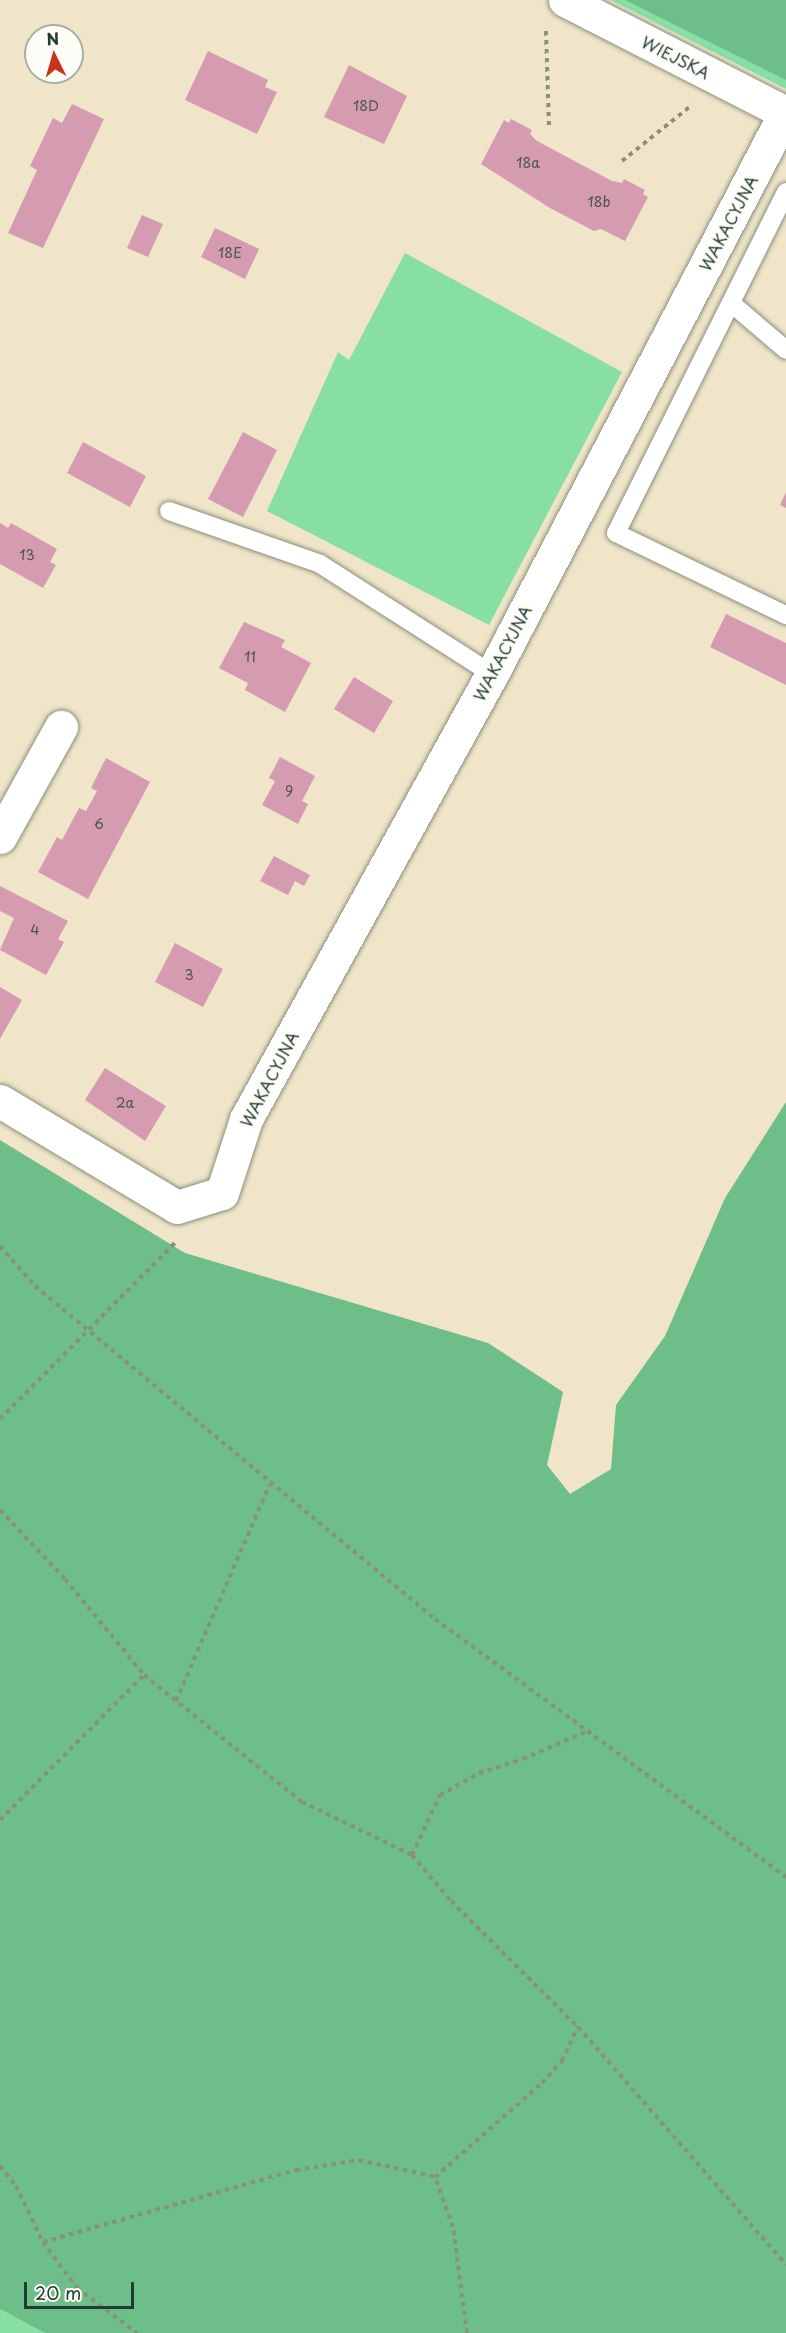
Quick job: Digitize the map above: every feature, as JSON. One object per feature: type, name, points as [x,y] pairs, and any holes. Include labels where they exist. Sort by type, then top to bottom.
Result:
[{"type":"street","name":"WIEJSKA","points":[[556,12],[722,80],[786,113]]},
{"type":"street","name":"WAKACYJNA","points":[[0,1101],[177,1207],[222,1193],[246,1119],[492,674],[786,113]]},
{"type":"street","points":[[0,837],[60,727]]},
{"type":"lane","points":[[786,192],[616,533],[786,615]]},
{"type":"lane","points":[[731,303],[783,344]]},
{"type":"lane","points":[[169,511],[320,564],[492,674]]},
{"type":"path","points":[[549,129],[556,12]]},
{"type":"path","points":[[622,161],[722,80]]},
{"type":"path","points":[[0,1419],[90,1332],[181,1236]]},
{"type":"path","points":[[0,1246],[35,1286],[270,1484],[435,1619],[590,1730],[786,1877]]},
{"type":"path","points":[[176,1701],[270,1484]]},
{"type":"path","points":[[0,1510],[65,1578],[144,1675],[302,1802],[412,1855],[451,1901],[578,2027],[786,2265]]},
{"type":"path","points":[[0,1820],[144,1675]]},
{"type":"path","points":[[412,1855],[440,1795],[479,1773],[523,1760],[590,1730]]},
{"type":"path","points":[[435,2176],[542,2084],[562,2061],[578,2027]]},
{"type":"path","points":[[43,2242],[307,2168],[359,2160],[435,2176]]},
{"type":"path","points":[[0,2166],[16,2186],[43,2242],[77,2288],[138,2333]]},
{"type":"path","points":[[435,2176],[453,2227],[467,2333]]},
{"type":"green space","points":[[611,0],[786,0],[786,89]]},
{"type":"green space","points":[[625,0],[786,0],[786,80]]},
{"type":"green space","points":[[405,253],[622,372],[489,625],[267,511],[338,352],[349,360]]},
{"type":"green space","points":[[786,1102],[786,2333],[45,2333],[0,2309],[0,1140],[185,1253],[488,1343],[563,1392],[547,1465],[570,1494],[611,1469],[616,1405],[665,1336],[725,1198]]},
{"type":"green space","points":[[0,2309],[45,2333],[0,2333]]},
{"type":"building","points":[[208,51],[268,80],[265,87],[277,92],[257,134],[185,100]]},
{"type":"building","points":[[349,65],[407,96],[384,144],[324,117]]},
{"type":"building","points":[[72,104],[104,119],[43,248],[8,233],[37,170],[30,166],[53,118],[62,123]]},
{"type":"building","points":[[511,119],[532,130],[530,134],[537,141],[612,181],[622,183],[624,179],[645,190],[643,194],[648,197],[625,241],[601,229],[594,231],[550,208],[481,164],[504,120],[509,123]]},
{"type":"building","points":[[142,215],[163,224],[148,257],[127,248]]},
{"type":"building","points":[[215,228],[259,249],[245,279],[201,257]]},
{"type":"building","points":[[243,432],[277,450],[243,517],[208,499]]},
{"type":"building","points":[[83,442],[146,476],[130,507],[67,473]]},
{"type":"building","points":[[786,492],[786,508],[780,505]]},
{"type":"building","points":[[0,523],[8,528],[11,523],[57,549],[50,562],[56,565],[43,588],[0,564]]},
{"type":"building","points":[[726,614],[786,643],[786,685],[710,647]]},
{"type":"building","points":[[244,622],[285,640],[281,647],[311,663],[285,712],[245,690],[248,683],[219,668]]},
{"type":"building","points":[[354,677],[393,701],[374,733],[334,709]]},
{"type":"building","points":[[280,757],[315,776],[302,801],[308,804],[298,824],[262,805],[275,781],[269,778]]},
{"type":"building","points":[[106,758],[150,782],[88,899],[38,872],[57,837],[62,840],[79,808],[86,811],[97,791],[91,788]]},
{"type":"building","points":[[274,856],[310,875],[304,886],[295,881],[288,895],[260,881]]},
{"type":"building","points":[[0,886],[68,921],[58,939],[64,942],[46,975],[0,950],[14,918],[0,911]]},
{"type":"building","points":[[175,943],[223,969],[203,1007],[155,982]]},
{"type":"building","points":[[0,987],[22,1000],[0,1039]]},
{"type":"building","points":[[105,1068],[166,1106],[145,1141],[85,1100]]}]
